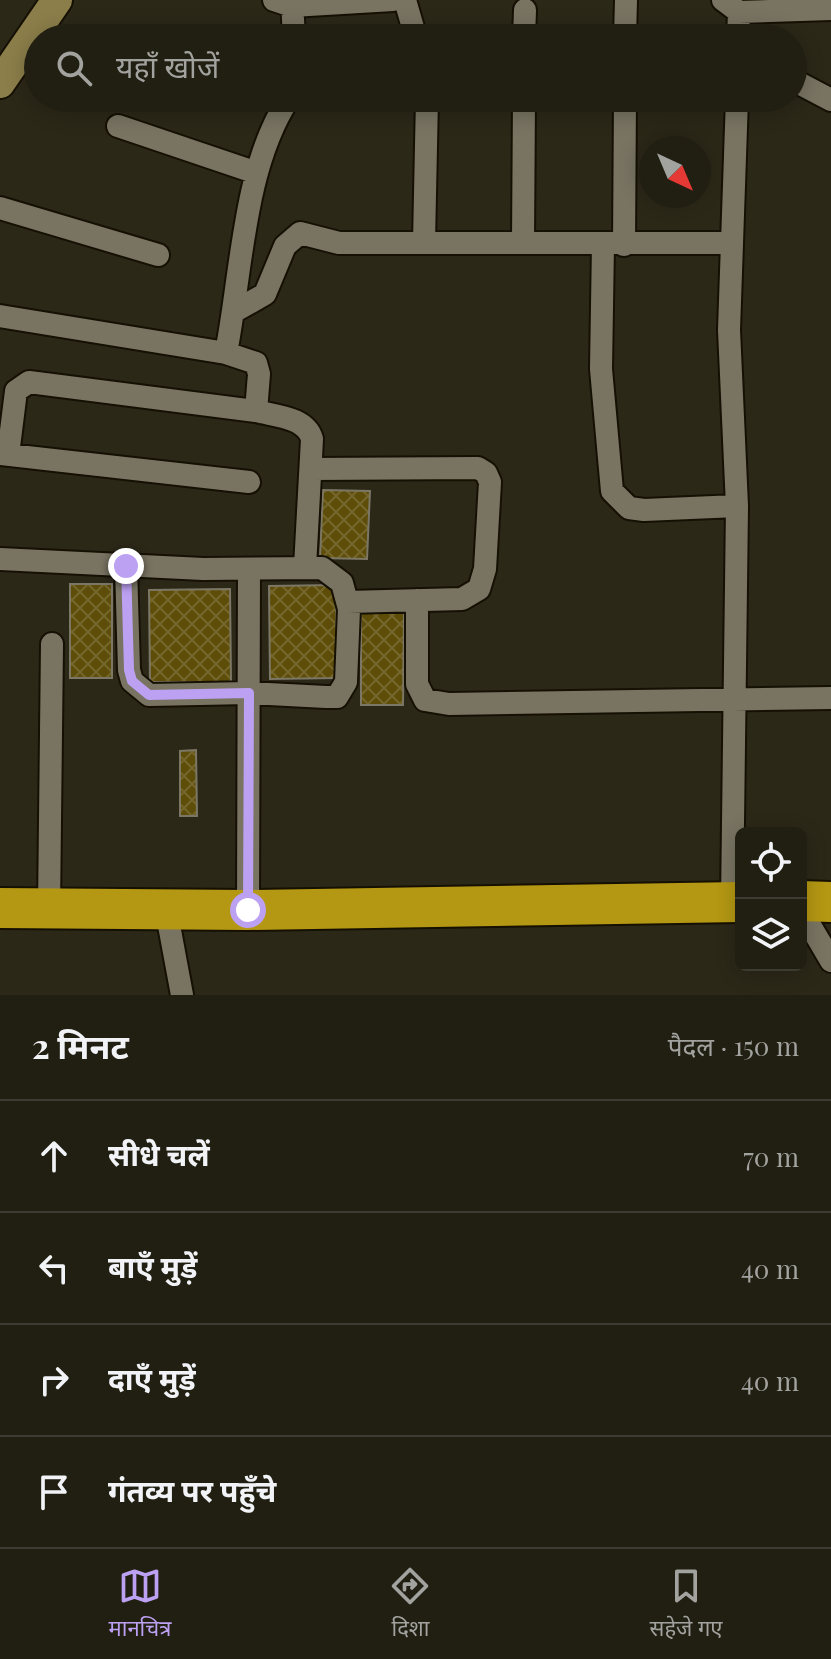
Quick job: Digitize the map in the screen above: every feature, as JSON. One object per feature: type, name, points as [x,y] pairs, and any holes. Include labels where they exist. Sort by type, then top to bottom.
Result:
[{"type":"highway","points":[[807,901],[831,902]]},
{"type":"highway","points":[[0,908],[248,910],[735,902]]},
{"type":"main road","points":[[41,24],[57,0]]},
{"type":"main road","points":[[0,83],[24,48]]},
{"type":"street","points":[[291,24],[286,2],[393,0]]},
{"type":"street","points":[[405,0],[412,24]]},
{"type":"street","points":[[625,24],[626,0]]},
{"type":"street","points":[[731,6],[831,9]]},
{"type":"street","points":[[524,24],[525,10]]},
{"type":"street","points":[[807,87],[831,100]]},
{"type":"street","points":[[226,353],[257,173],[270,130],[281,112]]},
{"type":"street","points":[[424,242],[427,112]]},
{"type":"street","points":[[523,242],[524,112]]},
{"type":"street","points":[[624,112],[601,369],[612,491],[629,508],[644,510],[737,506]]},
{"type":"street","points":[[736,899],[737,506],[729,330],[737,112]]},
{"type":"street","points":[[118,126],[257,173]]},
{"type":"street","points":[[0,208],[158,255]]},
{"type":"street","points":[[235,311],[265,294],[285,246],[300,233],[339,243],[732,243]]},
{"type":"street","points":[[0,316],[226,353],[252,360],[259,368],[256,411]]},
{"type":"street","points":[[249,482],[4,454],[16,391],[29,382],[256,411],[295,421],[310,431],[305,567]]},
{"type":"street","points":[[311,469],[478,468],[486,473],[490,497],[483,581],[479,589],[462,599],[348,602]]},
{"type":"street","points":[[0,559],[126,566],[322,568],[342,583],[348,602],[346,682],[337,697],[249,693],[149,695],[140,690],[129,670],[126,566]]},
{"type":"street","points":[[248,910],[249,569]]},
{"type":"street","points":[[417,600],[417,684],[425,700],[460,704],[831,698]]},
{"type":"street","points":[[49,909],[52,644]]},
{"type":"street","points":[[166,909],[182,995]]},
{"type":"street","points":[[807,920],[831,961]]},
{"type":"building","points":[[323,490],[370,491],[367,559],[320,558]]},
{"type":"building","points":[[70,584],[112,584],[112,678],[70,678]]},
{"type":"building","points":[[336,585],[337,678],[270,679],[269,586]]},
{"type":"building","points":[[230,589],[231,682],[150,682],[149,590]]},
{"type":"building","points":[[361,612],[404,612],[403,705],[361,705]]},
{"type":"building","points":[[196,750],[197,816],[180,816],[180,751]]},
{"type":"route","points":[[126,566],[129,670],[132,681],[140,690],[149,695],[249,693],[248,910]]}]
